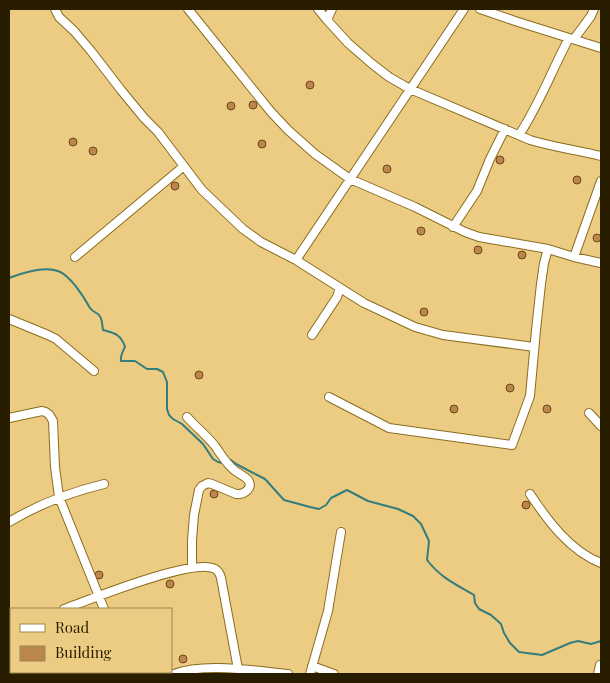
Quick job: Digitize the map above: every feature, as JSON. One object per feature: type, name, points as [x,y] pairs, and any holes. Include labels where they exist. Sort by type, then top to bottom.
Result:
[{"type":"street","points":[[55,9],[59,17],[92,51],[121,90],[158,132],[202,190],[243,229],[261,242],[296,260],[364,303],[415,327],[443,335],[534,347]]},
{"type":"street","points":[[188,9],[271,112],[288,130],[315,154],[350,178],[415,207],[453,227],[479,237],[548,249],[601,263]]},
{"type":"street","points":[[318,9],[348,43],[371,63],[410,89],[544,144],[601,156]]},
{"type":"street","points":[[327,20],[332,9]]},
{"type":"street","points":[[296,260],[464,9]]},
{"type":"street","points":[[480,9],[601,48]]},
{"type":"street","points":[[519,135],[531,118],[554,66],[571,38],[591,16],[594,9]]},
{"type":"street","points":[[453,227],[477,191],[505,129]]},
{"type":"street","points":[[75,257],[184,166]]},
{"type":"street","points":[[574,257],[601,181]]},
{"type":"street","points":[[329,397],[389,428],[512,445],[530,396],[541,284],[548,249]]},
{"type":"street","points":[[312,335],[337,297],[340,288]]},
{"type":"street","points":[[9,319],[48,334],[94,371]]},
{"type":"street","points":[[9,418],[42,411],[50,414],[54,467],[59,497],[104,608]]},
{"type":"street","points":[[590,413],[601,426]]},
{"type":"street","points":[[187,417],[214,444],[230,466],[247,478],[250,485],[246,492],[240,494],[212,484],[202,486],[199,490],[194,515],[192,567]]},
{"type":"street","points":[[9,522],[59,497],[104,484]]},
{"type":"street","points":[[530,494],[542,512],[569,541],[583,553],[601,562]]},
{"type":"street","points":[[310,674],[328,611],[341,532]]},
{"type":"street","points":[[67,608],[158,575],[192,567],[211,567],[220,572],[238,669]]},
{"type":"street","points":[[598,674],[600,665]]},
{"type":"street","points":[[312,666],[334,674]]},
{"type":"street","points":[[175,674],[190,670],[238,669],[288,674]]},
{"type":"building","points":[[310,81],[314,85],[310,89],[306,85]]},
{"type":"building","points":[[253,101],[257,105],[253,109],[249,105]]},
{"type":"building","points":[[231,102],[235,106],[231,110],[227,106]]},
{"type":"building","points":[[73,138],[77,142],[73,146],[69,142]]},
{"type":"building","points":[[262,140],[266,144],[262,148],[258,144]]},
{"type":"building","points":[[93,147],[97,151],[93,155],[89,151]]},
{"type":"building","points":[[500,156],[504,160],[500,164],[496,160]]},
{"type":"building","points":[[387,165],[391,169],[387,173],[383,169]]},
{"type":"building","points":[[577,176],[581,180],[577,184],[573,180]]},
{"type":"building","points":[[175,182],[179,186],[175,190],[171,186]]},
{"type":"building","points":[[421,227],[425,231],[421,235],[417,231]]},
{"type":"building","points":[[597,234],[601,238],[597,242],[593,238]]},
{"type":"building","points":[[478,246],[482,250],[478,254],[474,250]]},
{"type":"building","points":[[522,251],[526,255],[522,259],[518,255]]},
{"type":"building","points":[[424,308],[428,312],[424,316],[420,312]]},
{"type":"building","points":[[199,371],[203,375],[199,379],[195,375]]},
{"type":"building","points":[[510,384],[514,388],[510,392],[506,388]]},
{"type":"building","points":[[454,405],[458,409],[454,413],[450,409]]},
{"type":"building","points":[[547,405],[551,409],[547,413],[543,409]]},
{"type":"building","points":[[214,490],[218,494],[214,498],[210,494]]},
{"type":"building","points":[[526,501],[530,505],[526,509],[522,505]]},
{"type":"building","points":[[99,571],[103,575],[99,579],[95,575]]},
{"type":"building","points":[[170,580],[174,584],[170,588],[166,584]]},
{"type":"building","points":[[183,655],[187,659],[183,663],[179,659]]},
{"type":"waterway","points":[[9,278],[27,272],[46,269],[63,273],[72,282],[90,308],[98,314],[102,321],[103,330],[114,333],[121,339],[125,347],[121,355],[121,361],[135,361],[147,369],[157,369],[163,372],[167,382],[167,409],[169,415],[182,424],[203,444],[213,459],[222,463]]},
{"type":"waterway","points":[[228,460],[265,479],[284,500],[319,509],[326,505],[331,498],[347,490],[368,501],[398,509],[413,516],[421,524],[429,541],[427,560],[443,576],[474,595],[475,603],[479,609],[491,615],[501,624],[510,643],[519,652],[542,655],[578,641],[591,644],[601,641]]}]
